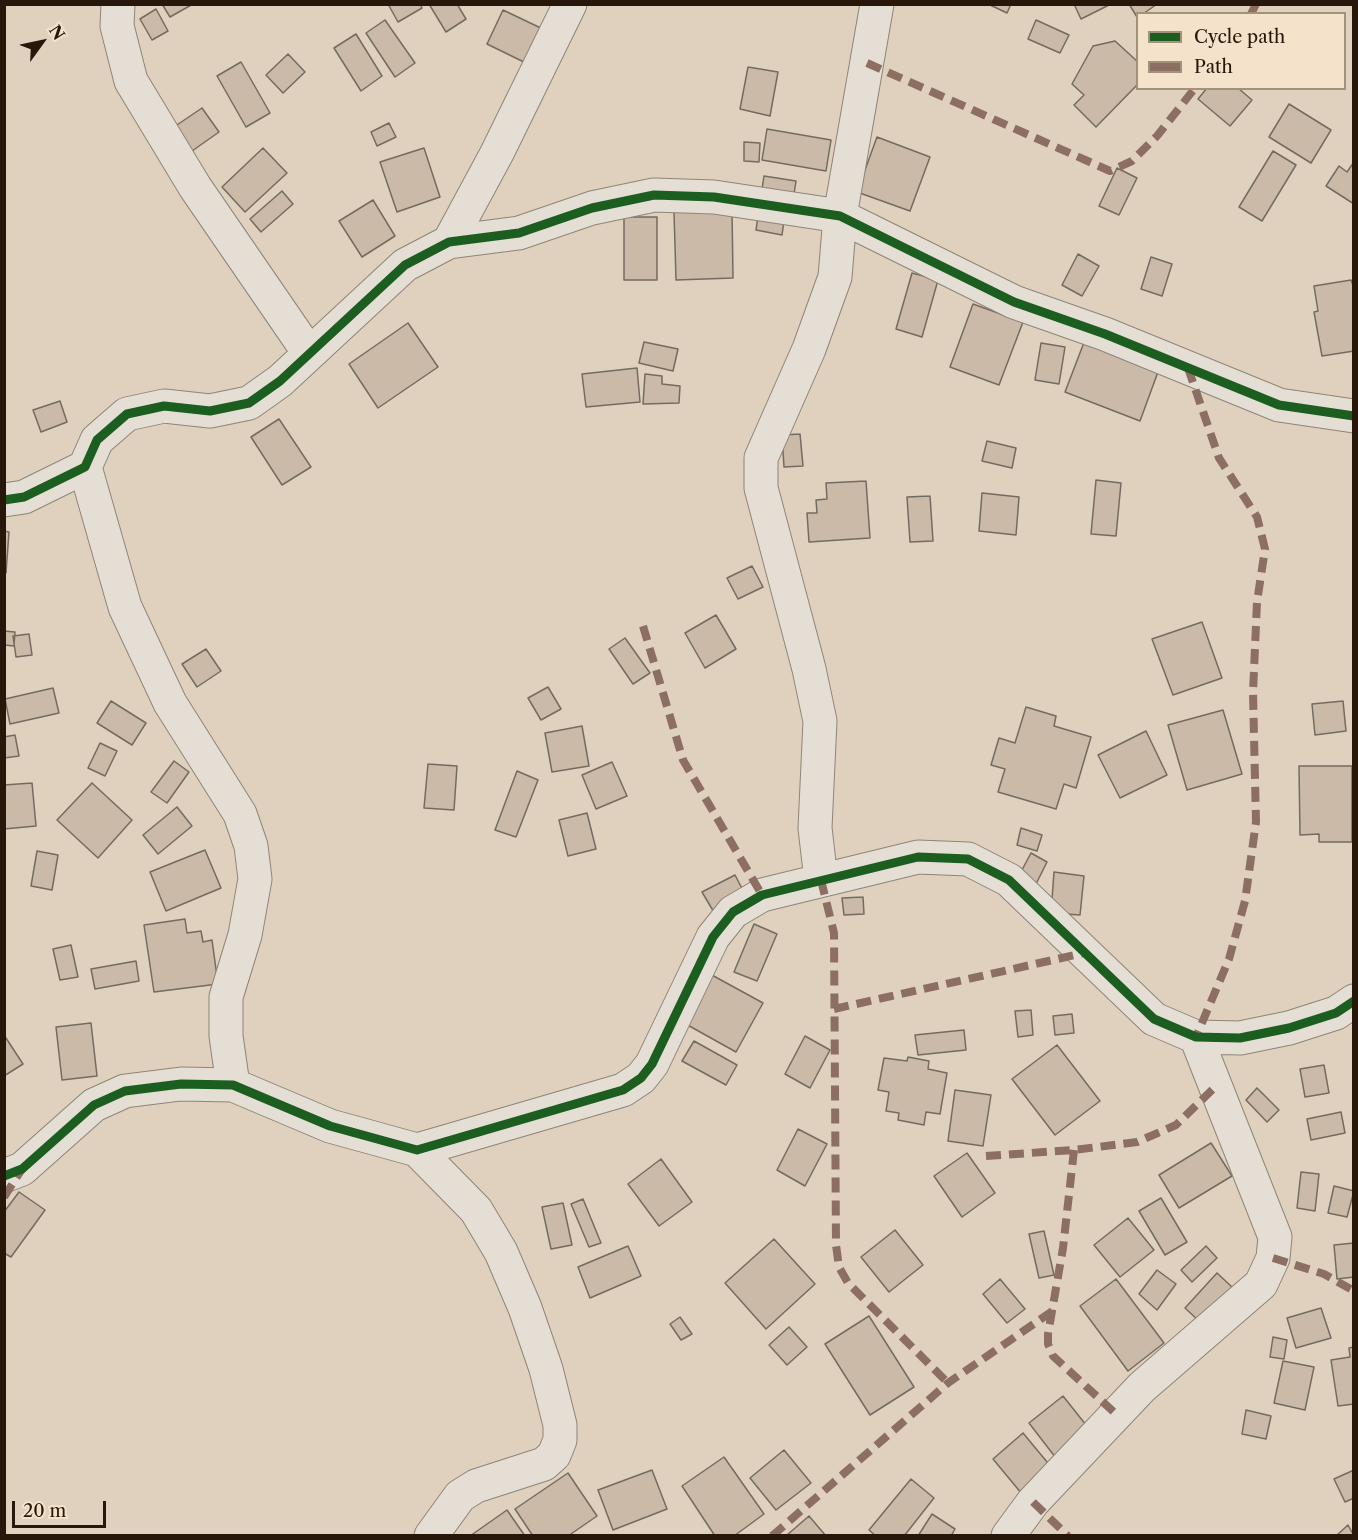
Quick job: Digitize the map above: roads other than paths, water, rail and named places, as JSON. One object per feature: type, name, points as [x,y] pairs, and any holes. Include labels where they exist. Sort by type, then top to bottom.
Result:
[{"type":"street","points":[[118,4],[117,26],[131,81],[195,187],[309,353]]},
{"type":"street","points":[[449,242],[497,153],[570,4]]},
{"type":"street","points":[[821,880],[815,828],[820,721],[809,669],[761,488],[761,458],[809,349],[835,277],[840,216],[877,4]]},
{"type":"street","points":[[4,500],[24,497],[85,466],[98,440],[127,414],[164,406],[210,411],[249,403],[280,381],[405,265],[449,242],[519,233],[592,208],[654,195],[714,197],[840,216],[1014,302],[1105,334],[1279,405],[1353,417]]},
{"type":"street","points":[[85,466],[125,607],[170,703],[240,814],[251,846],[255,879],[246,935],[226,997],[226,1036],[233,1085]]},
{"type":"street","points":[[417,1150],[623,1090],[641,1078],[652,1064],[713,937],[734,912],[762,895],[918,857],[968,859],[1009,880],[1154,1019],[1196,1037],[1240,1038],[1289,1028],[1336,1013],[1353,1001]]},
{"type":"street","points":[[1008,1536],[1033,1502],[1142,1387],[1261,1284],[1274,1258],[1275,1237],[1196,1037]]},
{"type":"street","points":[[4,1176],[22,1169],[94,1105],[125,1091],[181,1084],[233,1085],[330,1126],[417,1150],[476,1210],[501,1252],[525,1308],[546,1369],[560,1425],[560,1440],[554,1455],[543,1464],[476,1486],[460,1496],[431,1536]]}]
